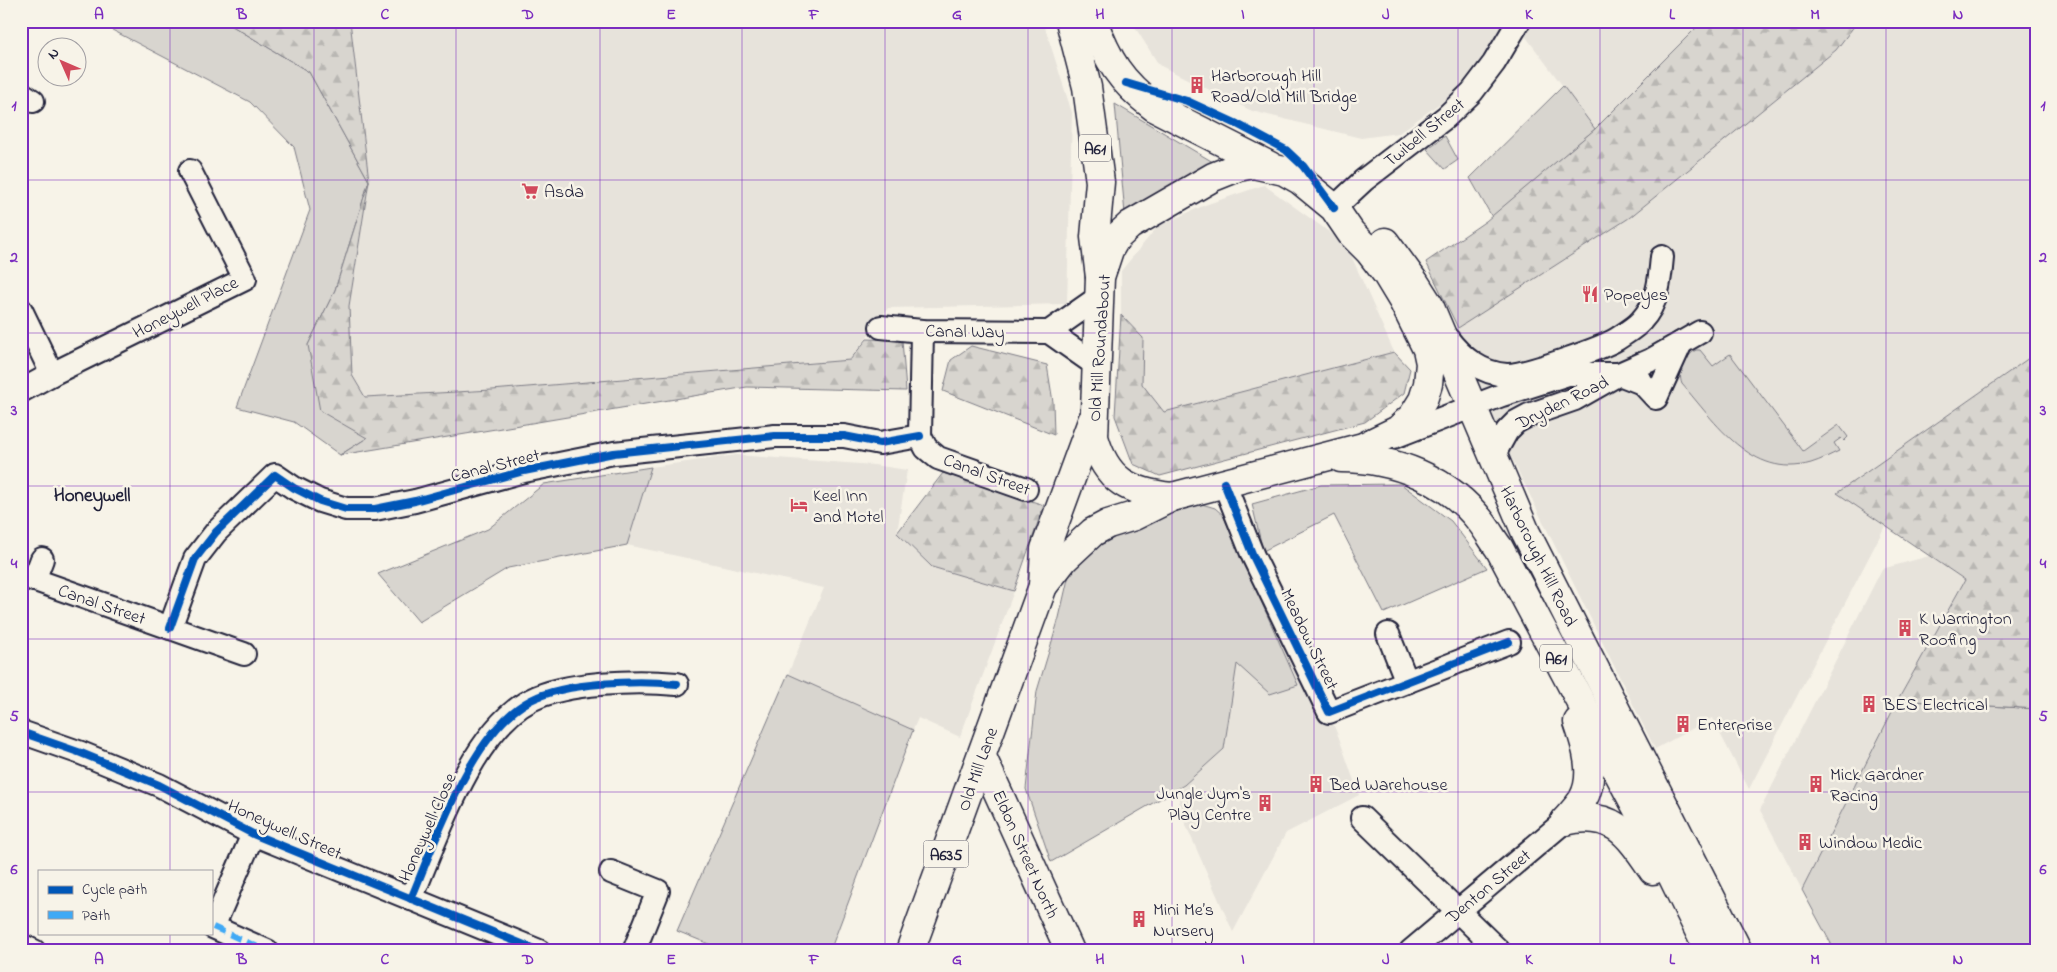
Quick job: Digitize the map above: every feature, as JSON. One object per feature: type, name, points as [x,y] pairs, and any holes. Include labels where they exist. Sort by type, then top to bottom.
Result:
[{"type":"main road","name":"A61","points":[[1070,21],[1087,87],[1100,182],[1095,238],[1099,287]]},
{"type":"main road","points":[[1093,21],[1110,62],[1140,97],[1154,107],[1218,142],[1270,166]]},
{"type":"main road","name":"Old Mill Roundabout","points":[[1253,164],[1270,166],[1300,180],[1334,208],[1351,233],[1386,273],[1403,301],[1427,349],[1430,363],[1428,384],[1423,400],[1413,416],[1398,430],[1363,446],[1326,458],[1172,497],[1146,494],[1133,489],[1111,473],[1098,452],[1094,437],[1099,287],[1109,250],[1116,238],[1130,225],[1222,173],[1253,164]]},
{"type":"main road","name":"Harborough Hill Road","points":[[1334,208],[1365,221],[1381,238],[1415,282],[1439,327],[1492,458],[1526,533],[1738,951]]},
{"type":"main road","name":"Old Mill Lane","points":[[910,951],[1043,586],[1044,549],[1094,417]]},
{"type":"main road","name":"Harborough Hill Road","points":[[1326,458],[1364,458],[1412,470],[1453,494],[1482,522],[1499,548],[1553,653],[1662,854],[1709,950]]},
{"type":"main road","name":"Old Mill Lane","points":[[1043,586],[1064,559],[1093,532],[1108,524],[1134,516],[1172,497]]},
{"type":"main road","points":[[1553,653],[1580,729],[1590,778],[1583,798],[1565,821]]},
{"type":"main road","name":"Eldon Street North","points":[[982,757],[1070,951]]},
{"type":"main road","points":[[1565,821],[1580,817],[1595,817],[1617,826],[1631,838],[1709,950]]},
{"type":"street","name":"Twibell Street","points":[[1334,208],[1364,180],[1446,117],[1472,92],[1494,63],[1519,21]]},
{"type":"street","name":"Honeywell Place","points":[[21,391],[245,279],[190,171]]},
{"type":"street","name":"Dryden Road","points":[[1439,327],[1455,350],[1467,360],[1496,373],[1516,374],[1564,359],[1616,340],[1641,321],[1653,303],[1659,288],[1662,256]]},
{"type":"street","points":[[1096,365],[1049,332],[1099,287]]},
{"type":"street","points":[[21,310],[52,374]]},
{"type":"street","name":"Canal Way","points":[[881,327],[922,331],[1049,332]]},
{"type":"street","points":[[920,436],[922,331]]},
{"type":"street","name":"Dryden Road","points":[[1471,407],[1568,374],[1638,381],[1690,337],[1638,381],[1536,412],[1516,422],[1507,431],[1492,458]]},
{"type":"street","name":"Dryden Road","points":[[1564,359],[1590,355],[1610,356],[1623,360],[1638,381]]},
{"type":"street","name":"Old Mill Roundabout","points":[[1363,446],[1404,434],[1471,407]]},
{"type":"street","name":"Canal Street","points":[[170,628],[195,559],[216,532],[275,475],[294,488],[329,504],[346,509],[376,509],[415,501],[524,471],[614,453],[775,436],[844,436],[880,443],[920,436],[926,448],[938,458],[1026,489]]},
{"type":"street","name":"Meadow Street","points":[[1224,483],[1253,556],[1329,712],[1509,642]]},
{"type":"street","name":"Canal Street","points":[[32,571],[170,628],[244,654]]},
{"type":"street","points":[[1388,634],[1408,682]]},
{"type":"street","name":"Honeywell Close","points":[[410,899],[459,788],[483,744],[504,720],[530,700],[551,692],[630,681],[677,684]]},
{"type":"street","name":"Honeywell Street","points":[[21,732],[81,753],[159,786],[253,834],[539,951]]},
{"type":"street","points":[[1362,818],[1499,951]]},
{"type":"street","name":"Denton Street","points":[[1411,951],[1565,821]]},
{"type":"street","points":[[253,834],[213,927],[267,951]]},
{"type":"street","points":[[611,872],[658,891],[634,951]]},
{"type":"street","points":[[21,945],[34,951]]},
{"type":"shaded area","points":[[350,21],[1043,21],[1072,113],[1067,304],[888,308],[850,360],[492,390],[365,397],[352,375],[349,306],[369,181]]},
{"type":"shaded area","points":[[1131,21],[1510,21],[1454,93],[1399,133],[1361,138],[1252,111],[1159,65]]},
{"type":"shaded area","points":[[1514,21],[1703,21],[1595,129]]},
{"type":"shaded area","points":[[1858,21],[2036,21],[2036,353],[1837,493],[1885,526],[1749,789],[1712,718],[1655,749],[1450,333],[1629,218],[1836,50]]},
{"type":"shaded area","points":[[1264,185],[1346,244],[1394,352],[1164,412],[1142,384],[1143,338],[1121,315],[1121,271],[1158,226],[1205,205]]},
{"type":"shaded area","points":[[736,455],[874,465],[907,470],[897,533],[932,567],[1014,591],[960,737],[918,718],[913,730],[788,674],[824,588],[627,545],[651,467]]},
{"type":"shaded area","points":[[1929,556],[1965,580],[1898,700],[1802,890],[1760,810],[1882,569]]},
{"type":"shaded area","points":[[1294,628],[1339,738],[1359,795],[1286,833],[1233,932],[1178,807],[1184,785],[1224,749],[1237,663],[1284,632]]},
{"type":"green space","points":[[95,21],[224,21],[309,72],[369,181],[335,290],[308,345],[367,438],[340,455],[294,422],[237,407],[310,210],[294,147],[250,102]]},
{"type":"green space","points":[[224,21],[350,21],[369,181],[309,72]]},
{"type":"green space","points":[[1703,21],[1858,21],[1836,50],[1629,218],[1458,328],[1426,262],[1486,221],[1595,129]]},
{"type":"green space","points":[[1563,86],[1595,129],[1492,217],[1470,178]]},
{"type":"green space","points":[[1115,104],[1213,162],[1125,214]]},
{"type":"green space","points":[[1445,136],[1458,160],[1445,169],[1427,149]]},
{"type":"green space","points":[[369,181],[349,306],[352,375],[365,397],[492,390],[850,360],[867,339],[902,340],[906,391],[747,387],[340,455],[367,438],[320,411],[308,345],[335,290]]},
{"type":"green space","points":[[1121,315],[1143,338],[1142,384],[1164,412],[1394,352],[1410,369],[1404,393],[1365,422],[1160,476],[1133,464],[1115,416]]},
{"type":"green space","points":[[971,346],[1047,365],[1053,402],[1054,435],[943,391],[951,360]]},
{"type":"green space","points":[[1696,350],[1700,350],[1713,366],[1730,354],[1803,451],[1839,425],[1848,437],[1844,441],[1841,438],[1834,443],[1839,451],[1811,463],[1790,466],[1771,463],[1753,455],[1722,430],[1682,384],[1681,370],[1685,360]]},
{"type":"green space","points":[[2036,353],[2036,709],[1898,700],[1965,580],[1837,493]]},
{"type":"green space","points":[[651,467],[627,545],[508,568],[419,622],[378,574],[488,529],[544,484]]},
{"type":"green space","points":[[943,473],[1044,505],[1014,591],[932,567],[897,533]]},
{"type":"green space","points":[[1401,484],[1451,521],[1487,568],[1384,613],[1334,515],[1263,551],[1252,504],[1321,485]]},
{"type":"green space","points":[[1202,504],[1215,508],[1223,515],[1298,685],[1270,694],[1237,664],[1224,749],[1184,785],[1051,862],[1026,789],[1037,691],[1059,618],[1070,570],[1116,528]]},
{"type":"green space","points":[[788,674],[913,730],[830,951],[726,951],[677,931]]},
{"type":"green space","points":[[1898,700],[2036,709],[2036,951],[1835,951],[1802,890]]},
{"type":"marked path","points":[[213,927],[267,951]]},
{"type":"cycle path","points":[[1126,83],[1187,101],[1237,124],[1286,150],[1303,166],[1334,208]]},
{"type":"cycle path","points":[[170,628],[195,559],[216,532],[275,475],[294,488],[320,501],[346,509],[375,509],[415,501],[524,471],[614,453],[775,436],[844,436],[880,443],[920,436]]},
{"type":"cycle path","points":[[1224,483],[1253,556],[1329,712],[1509,642]]},
{"type":"cycle path","points":[[411,899],[458,789],[491,735],[510,715],[531,700],[563,689],[602,684],[642,682],[677,684]]},
{"type":"cycle path","points":[[21,732],[81,753],[159,785],[253,834],[539,951]]},
{"type":"place","name":"Harborough Hill Road/Old Mill Bridge","points":[[1197,85]]},
{"type":"place","name":"Asda","points":[[530,191]]},
{"type":"place","name":"Popeyes","points":[[1590,294]]},
{"type":"place","name":"Keel Inn and Motel","points":[[799,505]]},
{"type":"place","name":"K Warrington Roofing","points":[[1905,628]]},
{"type":"place","name":"BES Electrical","points":[[1869,704]]},
{"type":"place","name":"Enterprise","points":[[1683,724]]},
{"type":"place","name":"Bed Warehouse","points":[[1316,784]]},
{"type":"place","name":"Mick Gardner Racing","points":[[1816,784]]},
{"type":"place","name":"Jungle Jym's Play Centre","points":[[1265,803]]},
{"type":"place","name":"Window Medic","points":[[1805,842]]},
{"type":"place","name":"Mini Me’s Nursery","points":[[1139,919]]},
{"type":"district","name":"Honeywell","points":[[92,494]]}]
